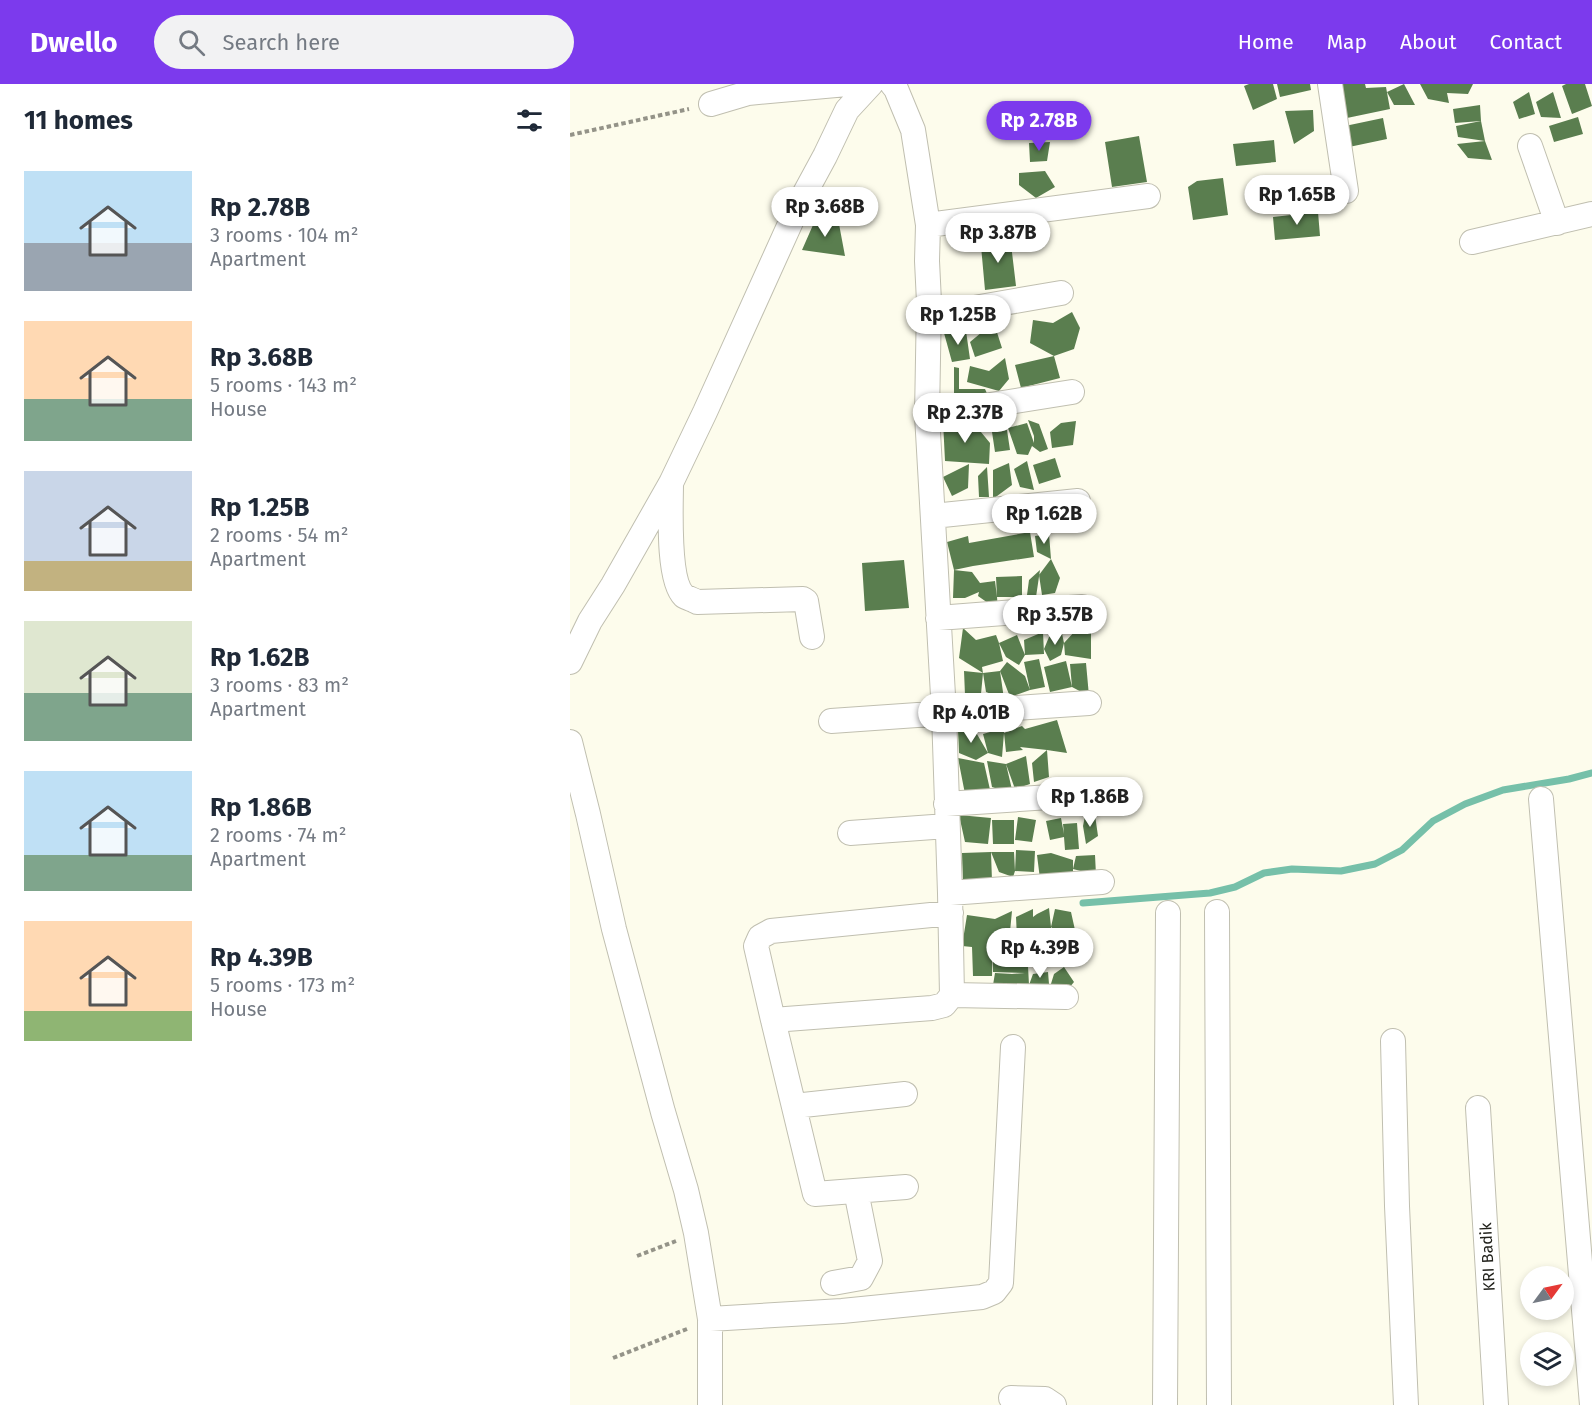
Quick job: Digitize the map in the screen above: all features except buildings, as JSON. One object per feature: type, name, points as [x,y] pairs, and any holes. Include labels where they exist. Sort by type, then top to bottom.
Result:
[{"type":"street","points":[[711,104],[748,93],[847,84]]},
{"type":"street","points":[[570,662],[590,621],[614,585],[671,483],[799,204],[847,110],[871,84]]},
{"type":"street","points":[[773,1020],[932,1008],[944,1005],[952,995],[944,713],[927,415],[929,302],[927,225],[913,130],[892,84]]},
{"type":"street","points":[[1330,84],[1346,191]]},
{"type":"street","points":[[1530,146],[1557,223]]},
{"type":"street","points":[[927,225],[1148,196]]},
{"type":"street","points":[[1472,242],[1592,214]]},
{"type":"street","points":[[928,316],[1060,293]]},
{"type":"street","points":[[927,415],[1072,392]]},
{"type":"street","points":[[671,483],[673,569],[677,585],[685,596],[697,602],[803,599],[806,601],[812,637]]},
{"type":"street","points":[[933,516],[1078,501]]},
{"type":"street","points":[[938,618],[1082,607]]},
{"type":"street","points":[[831,721],[1089,703]]},
{"type":"street","points":[[570,742],[614,928],[696,1233],[710,1319],[710,1405]]},
{"type":"street","points":[[850,832],[947,815],[1095,794]]},
{"type":"street","points":[[1541,799],[1592,1405]]},
{"type":"street","points":[[906,1187],[815,1194],[756,946],[760,937],[771,932],[950,903],[1102,882]]},
{"type":"street","points":[[1217,912],[1219,1405]]},
{"type":"street","points":[[1165,1405],[1168,913]]},
{"type":"street","points":[[952,995],[1066,997]]},
{"type":"street","points":[[1393,1041],[1397,1206],[1406,1405]]},
{"type":"street","points":[[710,1319],[842,1311],[982,1297],[994,1292],[1000,1283],[1013,1047]]},
{"type":"street","points":[[794,1106],[904,1094]]},
{"type":"street","name":"KRI Badik","points":[[1478,1108],[1496,1405]]},
{"type":"street","points":[[833,1283],[861,1278],[870,1261],[856,1191]]},
{"type":"street","points":[[1011,1398],[1046,1399],[1054,1405]]},
{"type":"path","points":[[570,135],[711,104]]},
{"type":"path","points":[[637,1256],[696,1233]]},
{"type":"path","points":[[613,1358],[710,1319]]},
{"type":"waterway","points":[[1083,903],[1210,893],[1235,887],[1264,873],[1292,869],[1341,871],[1375,864],[1402,850],[1433,821],[1465,804],[1503,790],[1592,773]]}]
